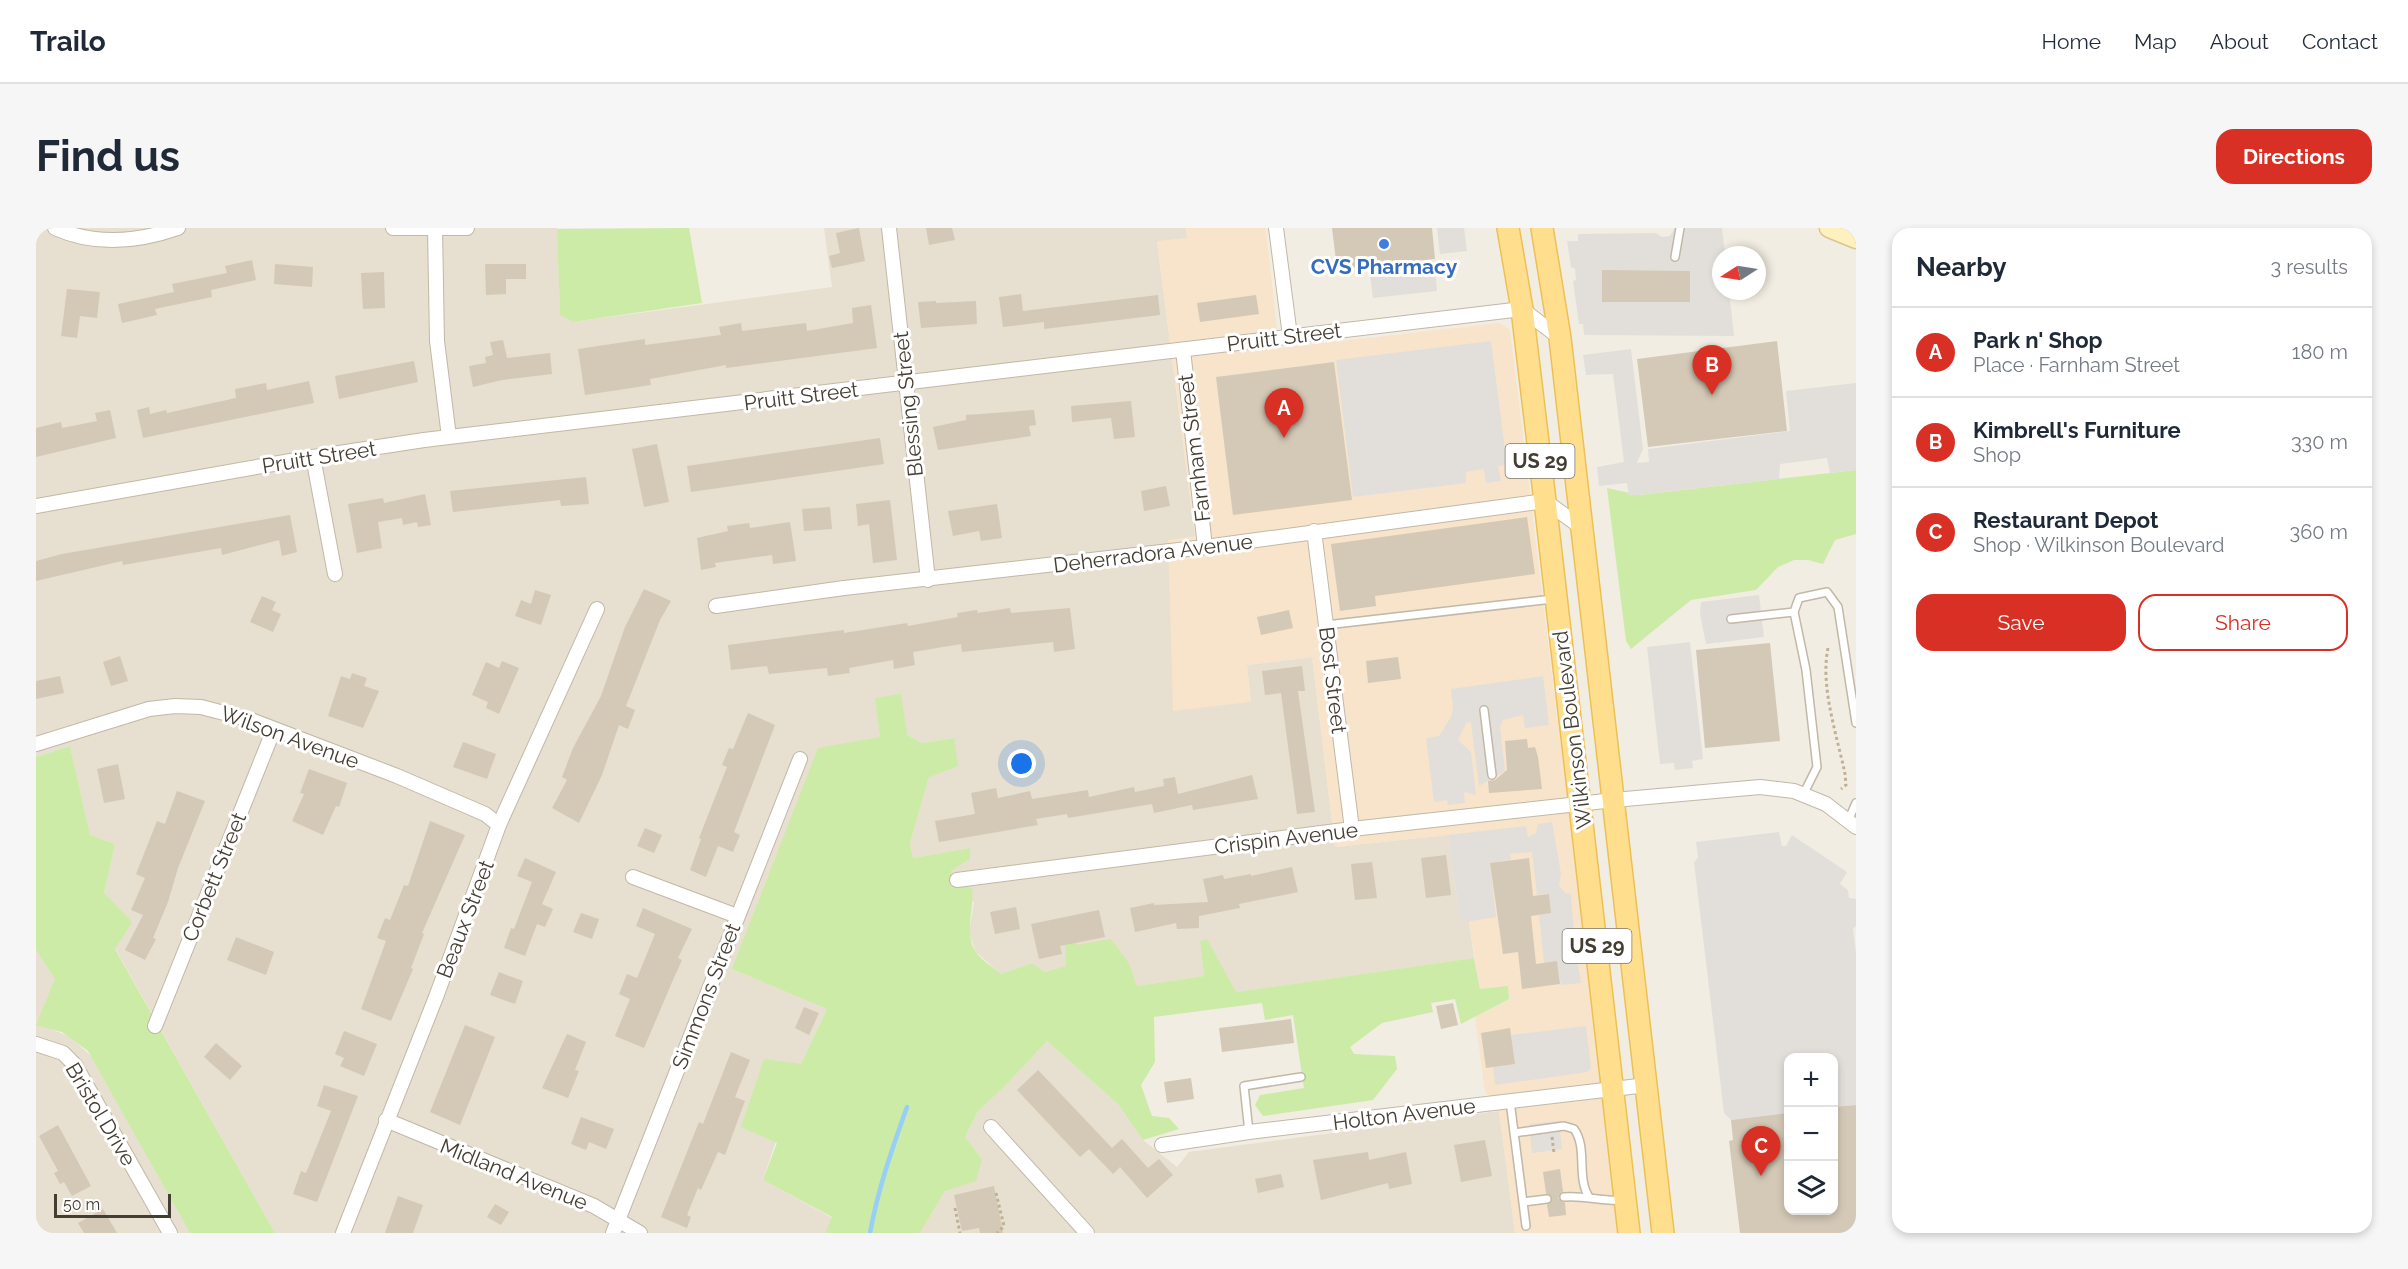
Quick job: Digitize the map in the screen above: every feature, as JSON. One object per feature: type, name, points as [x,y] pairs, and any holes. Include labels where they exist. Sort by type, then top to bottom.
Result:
[{"type":"main road","name":"Wilkinson Boulevard","points":[[1508,228],[1522,309],[1557,599],[1629,1233]]},
{"type":"main road","name":"Wilkinson Boulevard","points":[[1542,228],[1560,338],[1663,1233]]},
{"type":"main road","points":[[1829,228],[1856,239]]},
{"type":"street","points":[[56,228],[86,238],[125,241],[178,228]]},
{"type":"street","points":[[393,228],[467,228]]},
{"type":"street","name":"Blessing Street","points":[[888,228],[928,580]]},
{"type":"street","points":[[1276,228],[1290,336]]},
{"type":"street","points":[[435,229],[437,341],[449,437]]},
{"type":"street","points":[[1522,309],[1560,338]]},
{"type":"street","name":"Pruitt Street","points":[[36,506],[313,457],[449,437],[1522,309]]},
{"type":"street","name":"Farnham Street","points":[[1183,350],[1205,547]]},
{"type":"street","points":[[313,457],[335,574]]},
{"type":"street","points":[[1545,501],[1581,527]]},
{"type":"street","name":"Deherradora Avenue","points":[[716,606],[844,588],[1205,547],[1545,501]]},
{"type":"street","name":"Bost Street","points":[[1314,531],[1352,829]]},
{"type":"street","name":"Beaux Street","points":[[343,1233],[436,997],[499,825],[597,609]]},
{"type":"street","name":"Wilson Avenue","points":[[36,744],[148,709],[175,706],[201,707],[227,712],[397,776],[485,814],[499,825]]},
{"type":"street","name":"Corbett Street","points":[[155,1026],[274,729]]},
{"type":"street","name":"Simmons Street","points":[[613,1233],[800,759]]},
{"type":"street","name":"Crispin Avenue","points":[[957,880],[1352,829],[1614,800],[1760,787],[1803,795],[1826,804],[1852,824]]},
{"type":"street","points":[[633,877],[737,916]]},
{"type":"street","name":"Bristol Drive","points":[[36,1044],[63,1053],[75,1065],[170,1233]]},
{"type":"street","name":"Holton Avenue","points":[[1162,1145],[1249,1132],[1647,1085]]},
{"type":"street","name":"Midland Avenue","points":[[386,1120],[594,1206],[640,1233]]},
{"type":"street","points":[[991,1127],[1087,1233]]},
{"type":"lane","points":[[1675,257],[1680,228]]},
{"type":"lane","points":[[1803,795],[1817,767],[1806,670],[1794,612],[1798,598],[1827,592],[1838,607],[1856,723]]},
{"type":"lane","points":[[1326,625],[1557,599]]},
{"type":"lane","points":[[1731,619],[1794,612]]},
{"type":"lane","points":[[1848,671],[1856,669]]},
{"type":"lane","points":[[1484,710],[1492,775]]},
{"type":"lane","points":[[1852,824],[1856,803]]},
{"type":"lane","points":[[1249,1132],[1244,1086],[1301,1077]]},
{"type":"lane","points":[[1510,1101],[1526,1226]]},
{"type":"lane","points":[[1514,1133],[1564,1126],[1574,1129],[1578,1139],[1584,1185],[1589,1197]]},
{"type":"lane","points":[[1564,1197],[1589,1197],[1606,1201],[1626,1200]]},
{"type":"lane","points":[[1523,1202],[1547,1199]]},
{"type":"path","points":[[1828,648],[1825,663],[1845,774],[1846,785],[1841,789]]},
{"type":"path","points":[[996,1193],[1004,1226],[997,1233]]},
{"type":"path","points":[[955,1208],[960,1233]]},
{"type":"shaded area","points":[[36,228],[557,228],[560,315],[573,322],[832,287],[824,228],[1186,228],[1187,238],[1157,242],[1195,537],[1168,541],[1169,563],[1251,702],[1247,665],[1312,657],[1335,847],[1448,835],[1459,913],[1469,921],[1474,958],[1236,992],[1200,941],[1204,976],[1137,986],[1130,965],[1078,945],[1072,920],[1064,921],[1067,966],[1045,972],[1032,963],[1001,974],[976,952],[969,933],[974,902],[953,886],[951,871],[970,859],[970,848],[913,858],[910,843],[929,777],[954,738],[922,743],[907,735],[876,698],[880,737],[732,969],[827,1009],[801,1064],[763,1180],[832,1218],[825,1233],[275,1233],[115,948],[104,893],[115,844],[90,835],[70,746],[36,757]]},
{"type":"shaded area","points":[[1186,228],[1266,228],[1279,348],[1499,323],[1510,330],[1620,1233],[1515,1233],[1499,1111],[1485,1091],[1475,1017],[1509,999],[1508,987],[1480,989],[1469,922],[1459,913],[1448,835],[1335,847],[1312,657],[1247,665],[1251,702],[1173,711],[1168,540],[1195,536],[1157,241],[1187,238]]},
{"type":"shaded area","points":[[1437,228],[1464,228],[1467,251],[1440,254]]},
{"type":"shaded area","points":[[1675,228],[1722,228],[1724,246],[1712,246],[1712,300],[1730,300],[1734,336],[1584,335],[1583,324],[1579,324],[1573,281],[1576,280],[1575,269],[1571,267],[1567,241],[1578,241],[1578,234],[1656,233],[1662,237],[1670,236]]},
{"type":"shaded area","points":[[1434,261],[1437,291],[1373,298],[1369,268]]},
{"type":"shaded area","points":[[1491,341],[1507,465],[1498,466],[1501,481],[1486,483],[1484,469],[1466,472],[1466,483],[1353,497],[1336,360]]},
{"type":"shaded area","points":[[1631,349],[1643,449],[1637,463],[1649,462],[1648,449],[1790,431],[1786,391],[1856,383],[1856,470],[1830,473],[1827,458],[1780,464],[1779,479],[1629,496],[1627,483],[1599,486],[1597,467],[1624,462],[1613,374],[1586,375],[1583,355]]},
{"type":"shaded area","points":[[1759,595],[1764,637],[1706,644],[1700,614],[1701,602]]},
{"type":"shaded area","points":[[1690,642],[1703,759],[1692,761],[1693,768],[1675,770],[1674,763],[1660,764],[1647,647]]},
{"type":"shaded area","points":[[1543,676],[1549,725],[1525,728],[1523,715],[1503,720],[1500,727],[1505,771],[1479,786],[1471,723],[1467,722],[1458,740],[1471,752],[1476,795],[1464,792],[1465,803],[1448,805],[1447,800],[1434,802],[1426,738],[1439,736],[1451,717],[1453,708],[1451,689]]},
{"type":"shaded area","points":[[1552,822],[1561,874],[1559,886],[1565,893],[1571,894],[1575,949],[1581,983],[1561,985],[1557,962],[1544,963],[1539,915],[1551,913],[1549,894],[1537,895],[1532,852],[1510,854],[1511,860],[1490,863],[1496,917],[1466,922],[1459,913],[1448,835],[1526,826],[1528,837],[1536,833],[1538,824]]},
{"type":"shaded area","points":[[1779,832],[1782,846],[1786,846],[1792,835],[1847,872],[1840,884],[1848,890],[1849,898],[1856,899],[1856,926],[1853,929],[1856,953],[1856,1105],[1838,1107],[1838,1053],[1784,1053],[1784,1113],[1731,1120],[1724,1113],[1694,862],[1698,858],[1696,842]]},
{"type":"shaded area","points":[[36,950],[55,979],[44,1026],[70,1037],[92,1057],[190,1233],[36,1233]]},
{"type":"shaded area","points":[[1586,1026],[1591,1068],[1587,1072],[1495,1085],[1493,1067],[1515,1064],[1511,1035]]},
{"type":"shaded area","points":[[1047,1041],[1118,1104],[1143,1140],[1177,1167],[1189,1152],[1499,1111],[1515,1233],[920,1233],[945,1191],[982,1159],[965,1137],[978,1111]]},
{"type":"shaded area","points":[[1559,1121],[1562,1149],[1532,1153],[1529,1124]]},
{"type":"green space","points":[[689,228],[702,303],[573,322],[560,315],[557,229]]},
{"type":"green space","points":[[1856,470],[1856,534],[1835,540],[1823,564],[1808,560],[1794,560],[1778,567],[1756,590],[1691,600],[1631,649],[1626,641],[1607,488],[1639,495]]},
{"type":"green space","points":[[901,694],[907,735],[922,743],[954,738],[958,766],[929,777],[910,843],[913,858],[970,848],[970,859],[951,871],[953,885],[972,888],[970,937],[972,945],[981,958],[1001,974],[1032,963],[1045,972],[1066,966],[1064,921],[1072,920],[1078,945],[1111,939],[1130,965],[1137,986],[1204,976],[1200,941],[1207,939],[1236,992],[1474,958],[1480,989],[1508,986],[1509,999],[1461,1024],[1455,999],[1431,1003],[1433,1012],[1382,1023],[1350,1047],[1354,1054],[1395,1056],[1397,1069],[1373,1100],[1263,1116],[1255,1105],[1260,1095],[1304,1088],[1293,1015],[1265,1020],[1262,1003],[1154,1017],[1155,1062],[1141,1085],[1152,1116],[1169,1118],[1179,1129],[1143,1140],[1118,1104],[1047,1041],[978,1111],[965,1137],[982,1159],[976,1181],[945,1191],[920,1233],[825,1233],[832,1217],[763,1180],[777,1143],[741,1127],[764,1059],[801,1064],[827,1009],[732,969],[818,748],[880,737],[875,698]]},
{"type":"green space","points":[[70,746],[90,835],[115,844],[104,893],[132,922],[115,949],[275,1233],[190,1233],[88,1051],[62,1032],[36,1025],[55,979],[36,950],[36,757]]},
{"type":"building","points":[[859,228],[865,261],[832,268],[829,256],[840,253],[836,233]]},
{"type":"building","points":[[926,228],[952,228],[955,240],[929,245]]},
{"type":"building","name":"CVS Pharmacy","points":[[1332,228],[1432,228],[1435,259],[1337,269]]},
{"type":"building","points":[[252,260],[256,280],[211,290],[212,297],[155,309],[157,315],[122,323],[118,304],[174,292],[172,284],[227,273],[225,266]]},
{"type":"building","points":[[275,264],[313,267],[312,287],[274,284]]},
{"type":"building","points":[[485,264],[526,264],[526,279],[506,279],[506,294],[486,295]]},
{"type":"building","points":[[1602,270],[1690,271],[1690,302],[1602,302]]},
{"type":"building","points":[[384,272],[385,308],[363,309],[361,273]]},
{"type":"building","points":[[67,289],[100,292],[97,318],[80,316],[77,338],[61,336]]},
{"type":"building","points":[[1021,294],[1023,311],[1158,295],[1160,315],[1044,329],[1044,322],[1003,327],[999,297]]},
{"type":"building","points":[[1256,295],[1259,314],[1200,322],[1197,303]]},
{"type":"building","points":[[936,301],[936,303],[976,301],[977,324],[921,328],[918,302]]},
{"type":"building","points":[[871,305],[877,348],[726,368],[726,365],[650,379],[651,385],[585,395],[578,349],[645,339],[645,345],[721,335],[719,327],[741,323],[742,331],[806,323],[807,331],[853,323],[852,308]]},
{"type":"building","points":[[503,340],[507,358],[550,353],[552,374],[502,380],[473,387],[469,366],[486,363],[485,357],[493,355],[490,342]]},
{"type":"building","points":[[1777,341],[1787,431],[1648,447],[1637,359]]},
{"type":"building","points":[[414,361],[418,382],[339,399],[335,376]]},
{"type":"building","points":[[1334,362],[1352,500],[1233,515],[1216,377]]},
{"type":"building","points":[[309,381],[314,403],[143,438],[137,410],[149,407],[150,414],[166,410],[167,413],[236,398],[235,389],[266,383],[267,390]]},
{"type":"building","points":[[1131,401],[1135,437],[1114,439],[1111,418],[1072,422],[1071,406]]},
{"type":"building","points":[[110,410],[116,438],[36,457],[36,428],[61,422],[62,428],[97,421],[95,413]]},
{"type":"building","points":[[1034,410],[1036,425],[1029,426],[1031,436],[938,450],[933,427],[966,420],[966,415]]},
{"type":"building","points":[[880,438],[884,464],[691,492],[687,466]]},
{"type":"building","points":[[657,444],[669,502],[644,507],[632,449]]},
{"type":"building","points":[[586,477],[589,504],[561,506],[560,500],[453,512],[450,491]]},
{"type":"building","points":[[1166,486],[1170,506],[1144,511],[1141,491]]},
{"type":"building","points":[[425,494],[431,525],[418,527],[417,522],[403,525],[402,518],[378,522],[382,548],[357,553],[348,504],[383,498],[384,503]]},
{"type":"building","points":[[890,500],[897,560],[873,563],[869,524],[858,526],[856,504]]},
{"type":"building","points":[[997,504],[1002,538],[981,541],[979,531],[953,536],[948,511]]},
{"type":"building","points":[[830,507],[832,529],[804,531],[802,509]]},
{"type":"building","points":[[290,515],[297,552],[282,556],[279,540],[222,555],[221,548],[123,565],[122,561],[36,581],[36,561],[62,554]]},
{"type":"building","points":[[1527,517],[1535,574],[1375,596],[1376,606],[1340,611],[1331,544]]},
{"type":"building","points":[[790,522],[796,561],[773,564],[772,555],[715,563],[716,567],[701,570],[697,538],[728,531],[727,526],[749,523],[750,528]]},
{"type":"building","points":[[644,589],[671,601],[660,620],[626,706],[635,710],[628,729],[619,725],[602,775],[579,823],[552,808],[567,780],[562,777],[573,748],[601,696],[625,627]]},
{"type":"building","points":[[535,590],[551,595],[541,625],[515,616],[521,600],[531,604]]},
{"type":"building","points":[[262,596],[276,602],[272,610],[281,614],[273,632],[250,622]]},
{"type":"building","points":[[1010,608],[1011,613],[1070,608],[1075,649],[1054,652],[1053,642],[962,652],[961,644],[913,652],[915,665],[894,669],[893,660],[849,668],[850,673],[828,676],[827,668],[769,674],[767,666],[731,670],[728,645],[844,630],[844,633],[907,623],[908,626],[958,617],[957,613],[977,610],[978,613]]},
{"type":"building","points":[[1289,610],[1293,628],[1261,635],[1257,617]]},
{"type":"building","points":[[1770,643],[1780,741],[1705,748],[1696,650]]},
{"type":"building","points":[[120,656],[128,681],[111,686],[103,662]]},
{"type":"building","points":[[1398,657],[1401,679],[1368,683],[1366,661]]},
{"type":"building","points":[[502,661],[519,668],[499,714],[486,708],[488,702],[472,695],[486,662],[499,668]]},
{"type":"building","points":[[1302,666],[1305,691],[1298,691],[1315,812],[1297,814],[1281,693],[1265,695],[1262,671]]},
{"type":"building","points":[[352,673],[367,678],[364,686],[379,691],[363,728],[328,716],[341,676],[350,679]]},
{"type":"building","points":[[60,676],[64,693],[36,699],[36,681]]},
{"type":"building","points":[[748,713],[775,725],[734,832],[740,835],[733,852],[718,846],[706,877],[690,870],[701,839],[699,838],[727,767],[722,765],[729,748],[733,749]]},
{"type":"building","points":[[1527,739],[1528,748],[1535,747],[1538,757],[1542,789],[1489,793],[1488,781],[1495,780],[1507,770],[1505,741]]},
{"type":"building","points":[[463,742],[496,754],[487,779],[453,767]]},
{"type":"building","points":[[118,764],[125,799],[104,803],[97,769]]},
{"type":"building","points":[[309,769],[347,783],[339,807],[336,806],[323,835],[292,821],[304,794],[300,793]]},
{"type":"building","points":[[1252,775],[1258,799],[1193,810],[1192,805],[1154,813],[1152,804],[1068,818],[1067,814],[1036,819],[1038,825],[939,842],[935,821],[975,814],[971,793],[996,788],[998,798],[1030,791],[1032,799],[1088,790],[1089,797],[1134,787],[1135,792],[1164,786],[1163,779],[1175,777],[1178,794]]},
{"type":"building","points":[[177,791],[205,801],[153,938],[156,939],[145,960],[125,950],[143,915],[131,910],[145,878],[136,874],[157,821],[165,824]]},
{"type":"building","points":[[430,821],[465,835],[422,933],[424,934],[411,968],[413,969],[391,1021],[361,1009],[386,941],[377,938],[385,918],[390,920],[404,885],[408,886]]},
{"type":"building","points":[[645,828],[662,835],[654,853],[637,846]]},
{"type":"building","points":[[1446,855],[1451,895],[1426,898],[1421,858]]},
{"type":"building","points":[[525,858],[556,872],[542,904],[553,909],[545,927],[537,924],[525,956],[504,948],[532,882],[517,876]]},
{"type":"building","points":[[1529,858],[1533,896],[1549,894],[1551,913],[1531,916],[1536,964],[1557,961],[1560,984],[1522,989],[1518,952],[1503,954],[1490,863]]},
{"type":"building","points":[[1372,862],[1377,898],[1355,900],[1351,864]]},
{"type":"building","points":[[1292,867],[1298,892],[1239,904],[1240,908],[1199,916],[1199,928],[1177,929],[1176,923],[1135,932],[1130,908],[1154,903],[1154,905],[1208,902],[1203,879],[1223,875],[1224,879],[1251,874],[1251,876]]},
{"type":"building","points":[[1016,907],[1020,929],[995,934],[990,912]]},
{"type":"building","points":[[643,908],[692,929],[678,958],[682,960],[644,1048],[615,1036],[630,999],[619,994],[627,974],[637,978],[655,934],[636,926]]},
{"type":"building","points":[[1099,910],[1105,937],[1060,946],[1062,954],[1039,959],[1031,924]]},
{"type":"building","points":[[581,913],[599,919],[592,939],[573,932]]},
{"type":"building","points":[[236,937],[274,952],[266,975],[227,960]]},
{"type":"building","points":[[499,972],[523,981],[515,1004],[490,995]]},
{"type":"building","points":[[1453,1003],[1458,1025],[1441,1029],[1436,1006]]},
{"type":"building","points":[[804,1007],[819,1013],[809,1035],[795,1028]]},
{"type":"building","points":[[1291,1019],[1294,1043],[1222,1052],[1219,1028]]},
{"type":"building","points":[[465,1025],[495,1037],[460,1125],[430,1112]]},
{"type":"building","points":[[1510,1028],[1515,1064],[1486,1068],[1481,1033]]},
{"type":"building","points":[[344,1031],[377,1044],[364,1076],[340,1066],[344,1058],[335,1054]]},
{"type":"building","points":[[567,1034],[586,1042],[575,1070],[579,1071],[568,1098],[542,1088]]},
{"type":"building","points":[[216,1043],[242,1066],[230,1080],[204,1057]]},
{"type":"building","points":[[731,1052],[750,1060],[735,1097],[745,1101],[725,1155],[718,1152],[701,1190],[698,1188],[687,1215],[691,1217],[687,1228],[661,1217],[699,1122],[703,1124]]},
{"type":"building","points":[[1038,1070],[1112,1148],[1122,1139],[1148,1168],[1159,1159],[1173,1175],[1147,1198],[1120,1167],[1113,1174],[1089,1149],[1080,1157],[1017,1090]]},
{"type":"building","points":[[1191,1078],[1194,1099],[1167,1103],[1164,1082]]},
{"type":"building","points":[[324,1085],[358,1096],[317,1202],[293,1194],[301,1171],[306,1173],[331,1111],[317,1106]]},
{"type":"building","points":[[1856,1105],[1856,1233],[1740,1233],[1729,1141],[1733,1140],[1731,1120],[1784,1113],[1784,1215],[1838,1215],[1838,1107]]},
{"type":"building","points":[[581,1117],[614,1129],[606,1149],[589,1142],[586,1150],[571,1144]]},
{"type":"building","points":[[58,1125],[91,1186],[72,1196],[64,1182],[60,1184],[54,1173],[58,1171],[39,1136]]},
{"type":"building","points":[[1485,1140],[1492,1176],[1461,1182],[1454,1145]]},
{"type":"building","points":[[1368,1152],[1369,1160],[1406,1152],[1412,1184],[1389,1189],[1388,1183],[1321,1200],[1313,1160]]},
{"type":"building","points":[[1560,1169],[1563,1191],[1558,1198],[1565,1203],[1566,1215],[1549,1217],[1547,1205],[1552,1198],[1546,1193],[1543,1172]]},
{"type":"building","points":[[1281,1174],[1284,1187],[1258,1193],[1255,1179]]},
{"type":"building","points":[[994,1186],[1003,1233],[980,1233],[979,1228],[962,1231],[954,1195]]},
{"type":"building","points":[[398,1196],[423,1205],[413,1233],[385,1233]]},
{"type":"building","points":[[495,1204],[509,1212],[501,1225],[487,1217]]},
{"type":"building","points":[[103,1209],[117,1233],[84,1233],[78,1223]]},
{"type":"waterway","points":[[870,1233],[881,1185],[907,1107]]},
{"type":"place","name":"CVS Pharmacy","points":[[1384,244]]},
{"type":"place","name":"Kimbrell's Furniture","points":[[1712,395]]},
{"type":"place","name":"Park n' Shop","points":[[1284,438]]},
{"type":"place","name":"Restaurant Depot","points":[[1761,1176]]}]
